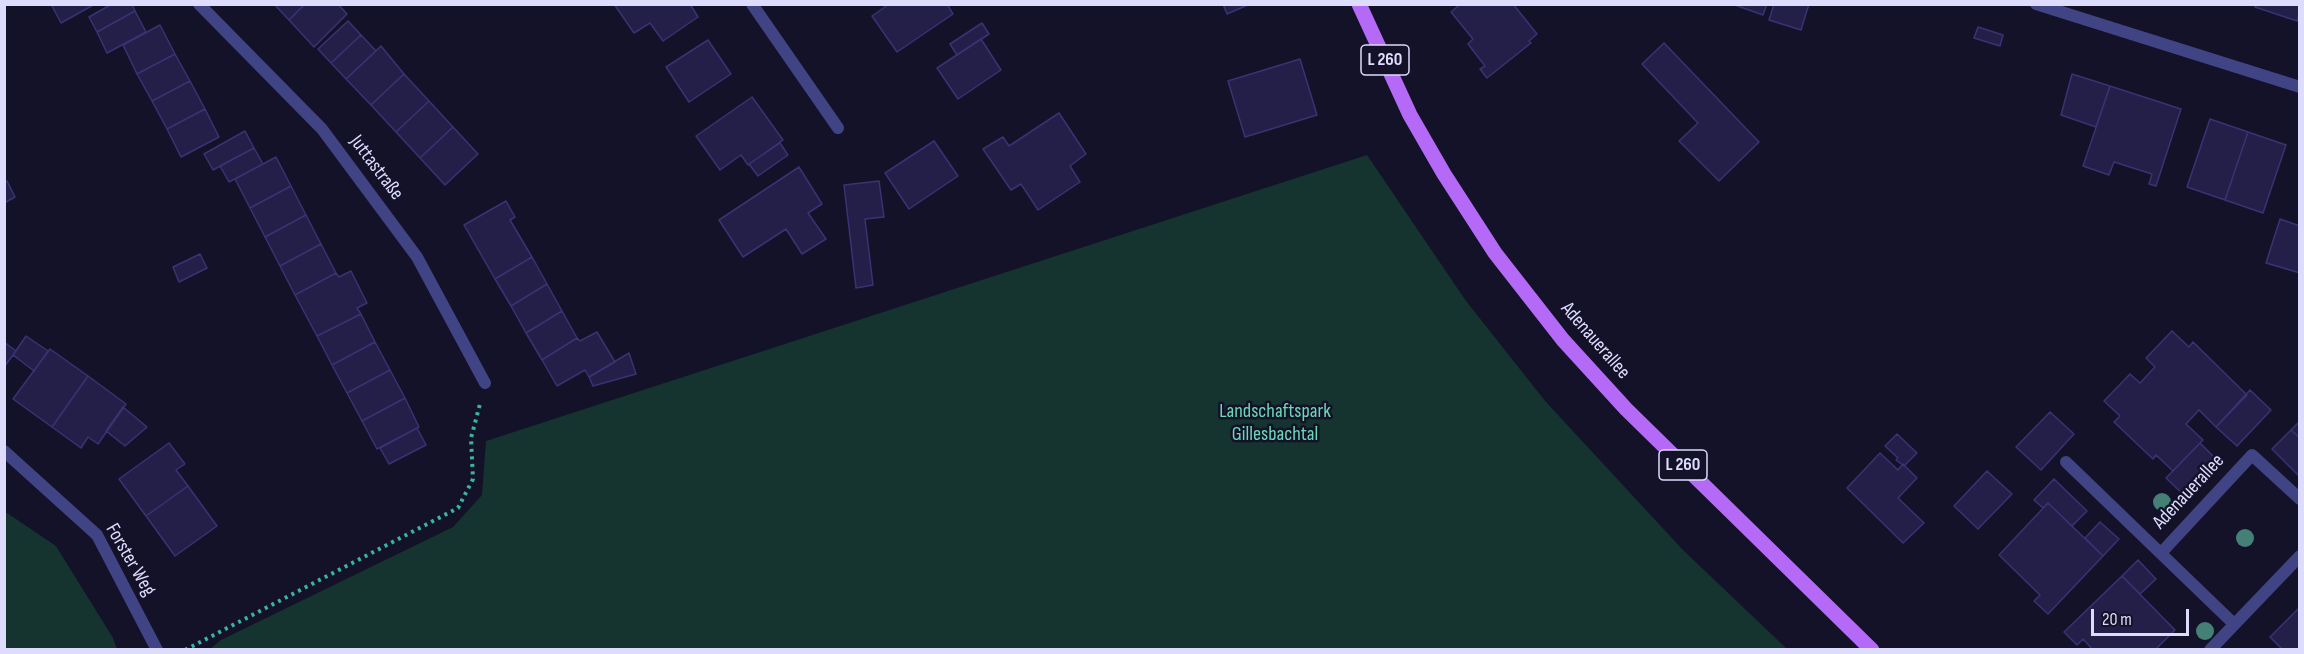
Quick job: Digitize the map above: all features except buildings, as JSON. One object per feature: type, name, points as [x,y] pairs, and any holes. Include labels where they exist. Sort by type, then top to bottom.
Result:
[{"type":"main road","name":"Adenauerallee","points":[[1359,4],[1410,114],[1444,174],[1495,253],[1563,340],[1626,409],[1872,650]]},
{"type":"street","name":"Juttastraße","points":[[199,4],[322,129],[417,257],[485,383]]},
{"type":"street","points":[[752,4],[838,128]]},
{"type":"street","points":[[2036,4],[2300,87]]},
{"type":"street","name":"Forster Weg","points":[[4,451],[97,536],[157,650]]},
{"type":"street","name":"Adenauerallee","points":[[2161,553],[2252,455],[2300,499]]},
{"type":"street","points":[[2066,462],[2234,624]]},
{"type":"street","points":[[2210,650],[2300,556]]},
{"type":"path","points":[[185,650],[458,508],[473,479],[471,438],[485,383]]},
{"type":"green space","name":"Landschaftspark Gillesbachtal","points":[[1367,155],[1466,301],[1546,402],[1683,550],[1787,649],[210,649],[221,640],[453,527],[482,495],[486,441]]},
{"type":"green space","points":[[4,511],[56,546],[113,638],[117,649],[5,649]]}]
